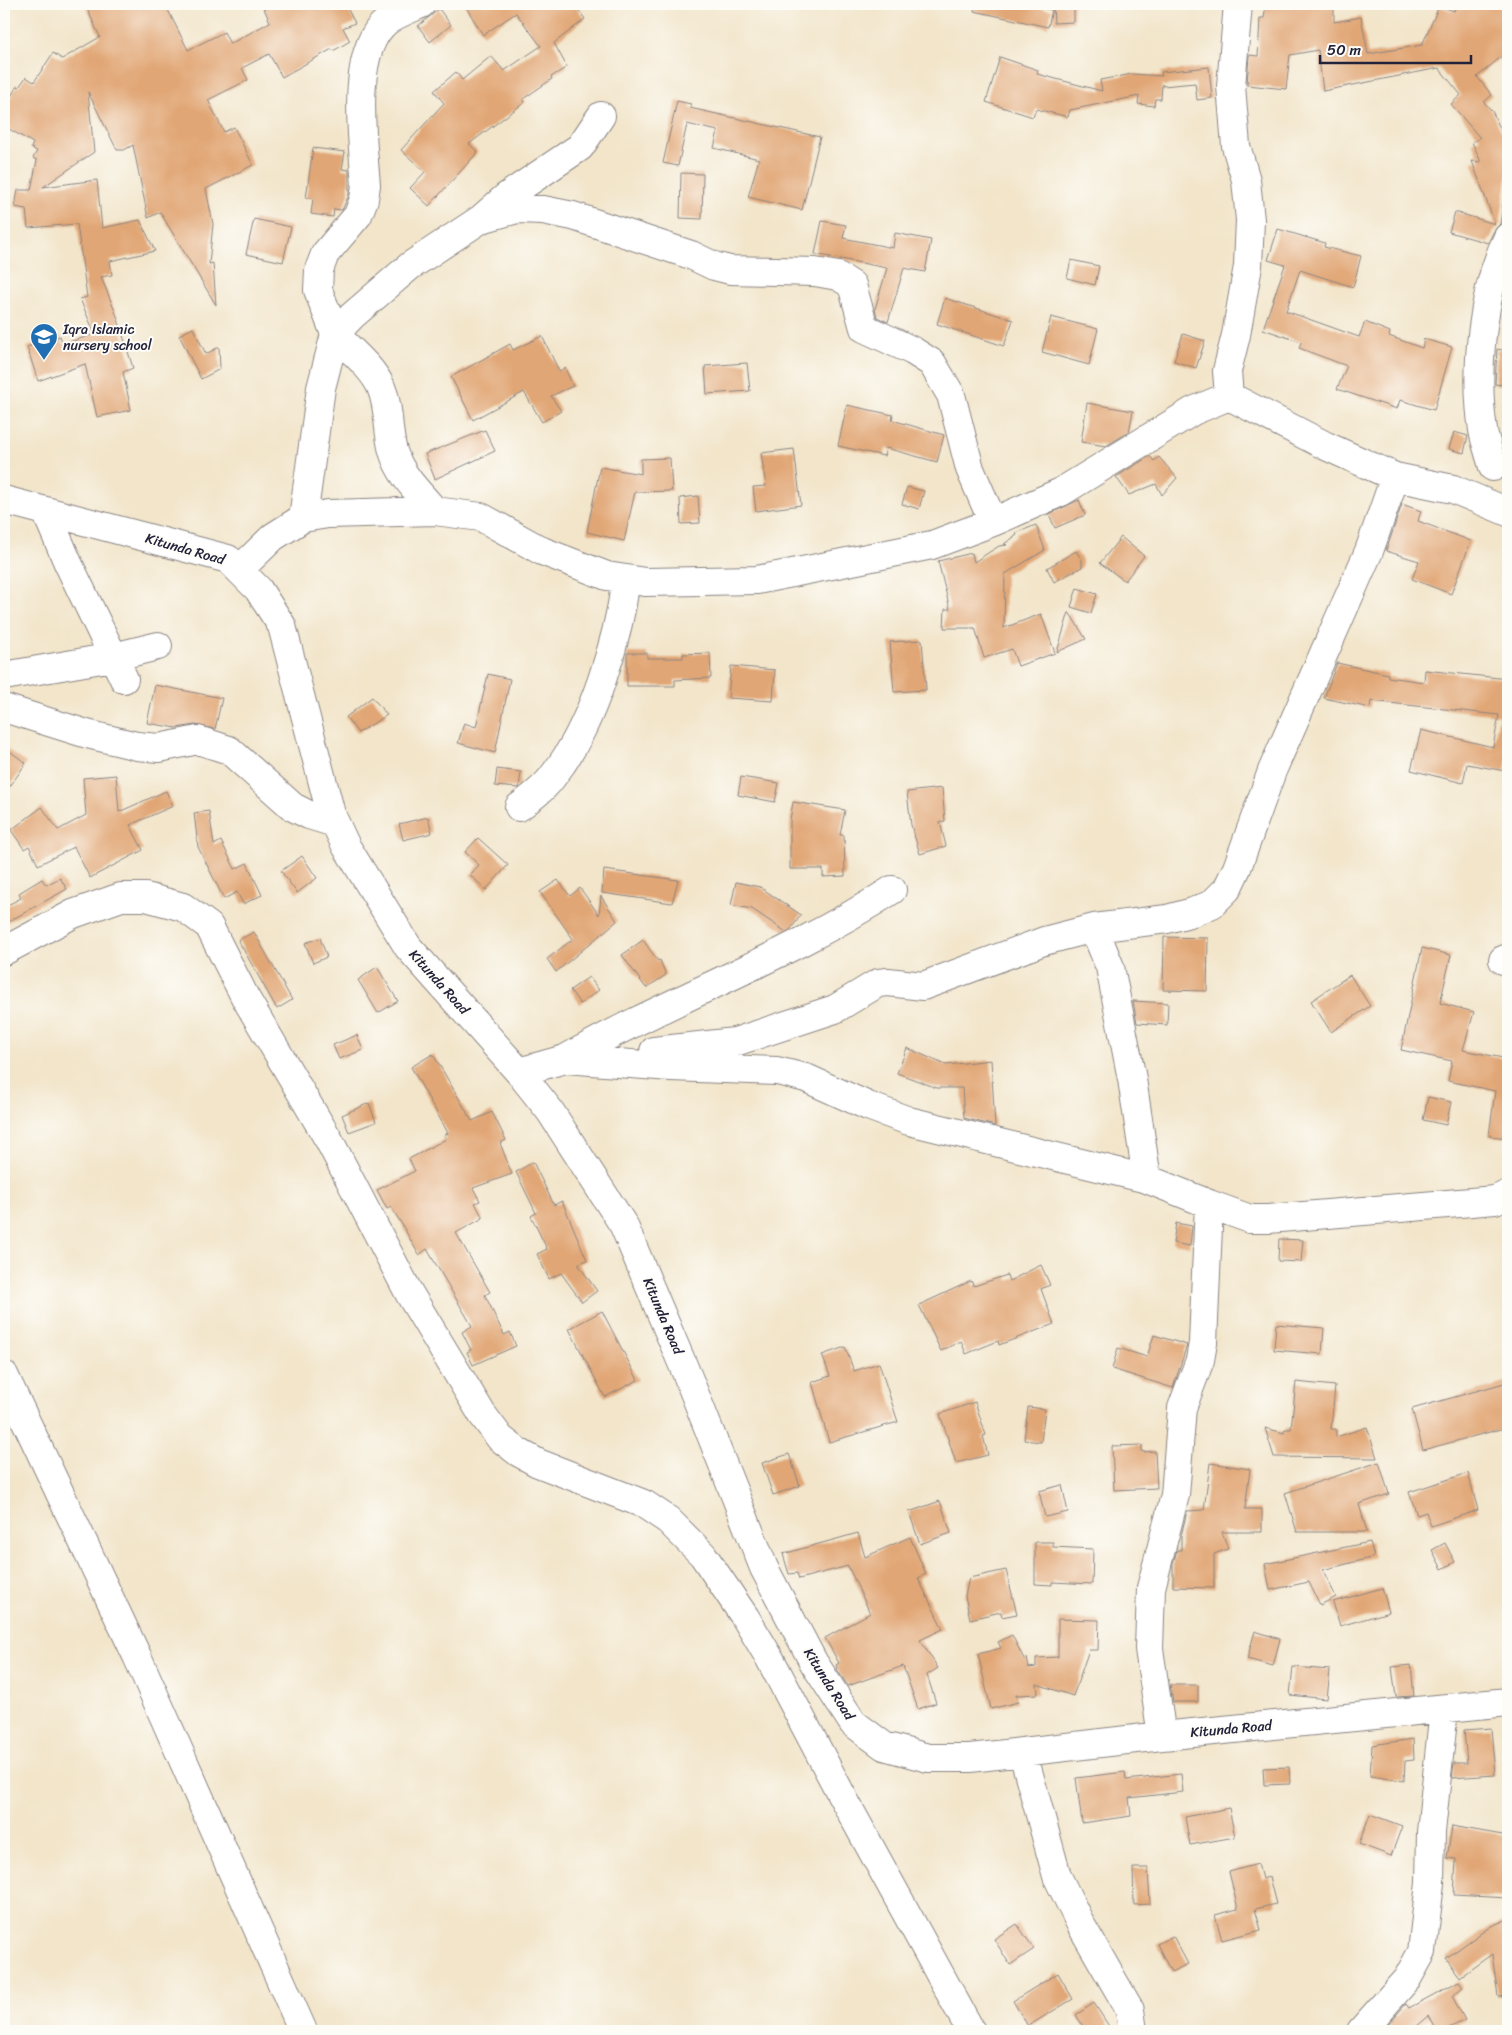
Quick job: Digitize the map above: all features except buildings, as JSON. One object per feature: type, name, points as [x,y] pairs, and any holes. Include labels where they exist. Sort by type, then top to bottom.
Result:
[{"type":"street","points":[[421,4],[386,22],[374,37],[367,55],[360,95],[366,185],[364,198],[358,215],[324,254],[319,270],[318,290],[335,334],[370,372],[380,386],[386,405],[392,449],[397,463],[411,484],[435,511]]},
{"type":"street","points":[[1229,396],[1227,371],[1236,335],[1248,266],[1250,220],[1246,180],[1236,146],[1231,86],[1238,4]]},
{"type":"street","points":[[303,518],[321,388],[335,334],[410,266],[481,219],[506,197],[580,147],[601,116]]},
{"type":"street","points":[[481,219],[517,209],[543,210],[573,216],[730,270],[815,272],[838,276],[852,285],[864,328],[913,351],[932,363],[951,395],[970,468],[980,496],[993,522]]},
{"type":"street","points":[[1453,489],[1501,465],[1483,431],[1479,382],[1485,303],[1508,237]]},
{"type":"street","points":[[1229,396],[1301,434],[1395,478],[1453,489],[1508,512]]},
{"type":"street","points":[[239,570],[273,537],[303,518],[328,514],[435,511],[481,517],[542,551],[607,576],[645,582],[757,580],[932,545],[993,522],[1062,492],[1193,411],[1229,396]]},
{"type":"street","points":[[520,1072],[565,1059],[701,1047],[734,1042],[835,1009],[878,984],[888,982],[923,986],[1044,941],[1094,928],[1167,918],[1193,912],[1212,904],[1227,889],[1272,771],[1369,551],[1395,478]]},
{"type":"street","name":"Kitunda Road","points":[[4,500],[47,514],[228,559],[258,588],[282,626],[335,823],[346,846],[408,947],[520,1072],[580,1154],[624,1226],[685,1368],[764,1568],[814,1663],[852,1723],[884,1746],[928,1758],[970,1758],[1162,1736],[1508,1702]]},
{"type":"street","points":[[47,514],[68,564],[119,668]]},
{"type":"street","points":[[519,807],[540,791],[554,776],[577,738],[608,662],[622,605],[626,579]]},
{"type":"street","points":[[4,676],[119,668],[158,646]]},
{"type":"street","points":[[4,708],[87,734],[137,746],[159,748],[198,740],[229,750],[294,806],[309,815],[335,823]]},
{"type":"street","points":[[565,1059],[620,1028],[817,936],[892,890]]},
{"type":"street","points":[[4,951],[73,914],[121,897],[146,897],[182,907],[209,926],[245,997],[330,1142],[409,1293],[482,1414],[500,1438],[518,1452],[538,1463],[644,1504],[668,1520],[703,1555],[745,1617],[769,1657],[841,1794],[971,2031]]},
{"type":"street","points":[[1094,928],[1110,967],[1132,1078],[1147,1179]]},
{"type":"street","points":[[565,1059],[671,1067],[777,1071],[806,1078],[868,1106],[909,1121],[1147,1179],[1250,1219],[1495,1200],[1508,1194]]},
{"type":"street","points":[[1162,1736],[1149,1648],[1151,1588],[1175,1495],[1182,1408],[1200,1360],[1203,1344],[1209,1204]]},
{"type":"street","points":[[4,1375],[137,1656],[303,2031]]},
{"type":"street","points":[[1361,2031],[1407,1979],[1422,1952],[1430,1883],[1431,1832],[1444,1709]]},
{"type":"street","points":[[1023,1753],[1057,1876],[1081,1925],[1130,2010],[1132,2031]]},
{"type":"place","name":"Iqra Islamic nursery school","points":[[44,361]]}]
